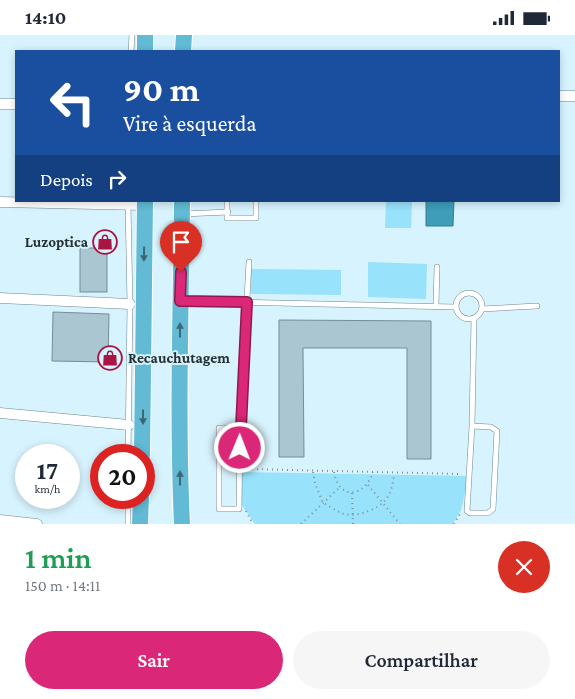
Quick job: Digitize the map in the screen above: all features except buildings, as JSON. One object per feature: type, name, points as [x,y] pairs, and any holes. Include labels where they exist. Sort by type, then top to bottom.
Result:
[{"type":"highway","points":[[145,35],[145,50]]},
{"type":"highway","points":[[184,35],[184,50]]},
{"type":"highway","points":[[142,444],[145,203]]},
{"type":"highway","points":[[182,207],[180,301],[180,478],[182,524]]},
{"type":"highway","points":[[140,524],[141,509]]},
{"type":"street","points":[[560,96],[575,96]]},
{"type":"street","points":[[0,104],[15,104]]},
{"type":"street","points":[[0,202],[145,203]]},
{"type":"street","points":[[0,298],[130,304]]},
{"type":"street","points":[[0,413],[128,425]]},
{"type":"street","points":[[0,520],[37,524]]},
{"type":"lane","points":[[131,50],[132,35]]},
{"type":"lane","points":[[228,202],[228,218],[256,218],[256,202]]},
{"type":"lane","points":[[128,203],[130,304],[128,444]]},
{"type":"lane","points":[[182,207],[228,213]]},
{"type":"lane","points":[[240,428],[219,428],[219,509],[239,509],[240,428],[249,262]]},
{"type":"lane","points":[[436,305],[437,267]]},
{"type":"lane","points":[[470,293],[478,296],[482,309],[474,318],[469,319],[458,315],[455,307],[461,295],[470,293]]},
{"type":"lane","points":[[180,301],[436,305],[455,307]]},
{"type":"lane","points":[[482,309],[537,306]]},
{"type":"lane","points":[[472,426],[491,427],[497,431],[494,509],[492,512],[470,513],[467,511],[472,426],[474,318]]},
{"type":"lane","points":[[128,509],[128,524]]},
{"type":"path","points":[[243,469],[469,475]]},
{"type":"path","points":[[313,471],[315,483],[323,503],[345,514],[362,514],[383,504],[388,497],[394,473]]},
{"type":"path","points":[[334,472],[340,487],[352,493],[368,485],[373,472]]},
{"type":"path","points":[[368,485],[400,524]]},
{"type":"path","points":[[302,524],[340,487]]},
{"type":"path","points":[[352,493],[353,524]]},
{"type":"shaded area","points":[[386,202],[412,202],[411,228],[385,228]]},
{"type":"shaded area","points":[[426,202],[454,202],[453,226],[426,226]]},
{"type":"shaded area","points":[[368,262],[427,264],[426,299],[368,297]]},
{"type":"shaded area","points":[[251,269],[341,270],[341,295],[251,294]]},
{"type":"shaded area","points":[[240,472],[469,476],[461,510],[453,524],[255,524],[239,501]]},
{"type":"place","name":"Luzoptica","points":[[105,242]]},
{"type":"place","name":"Recauchutagem","points":[[110,358]]},
{"type":"route","points":[[181,272],[180,301],[247,302],[240,448]]}]
